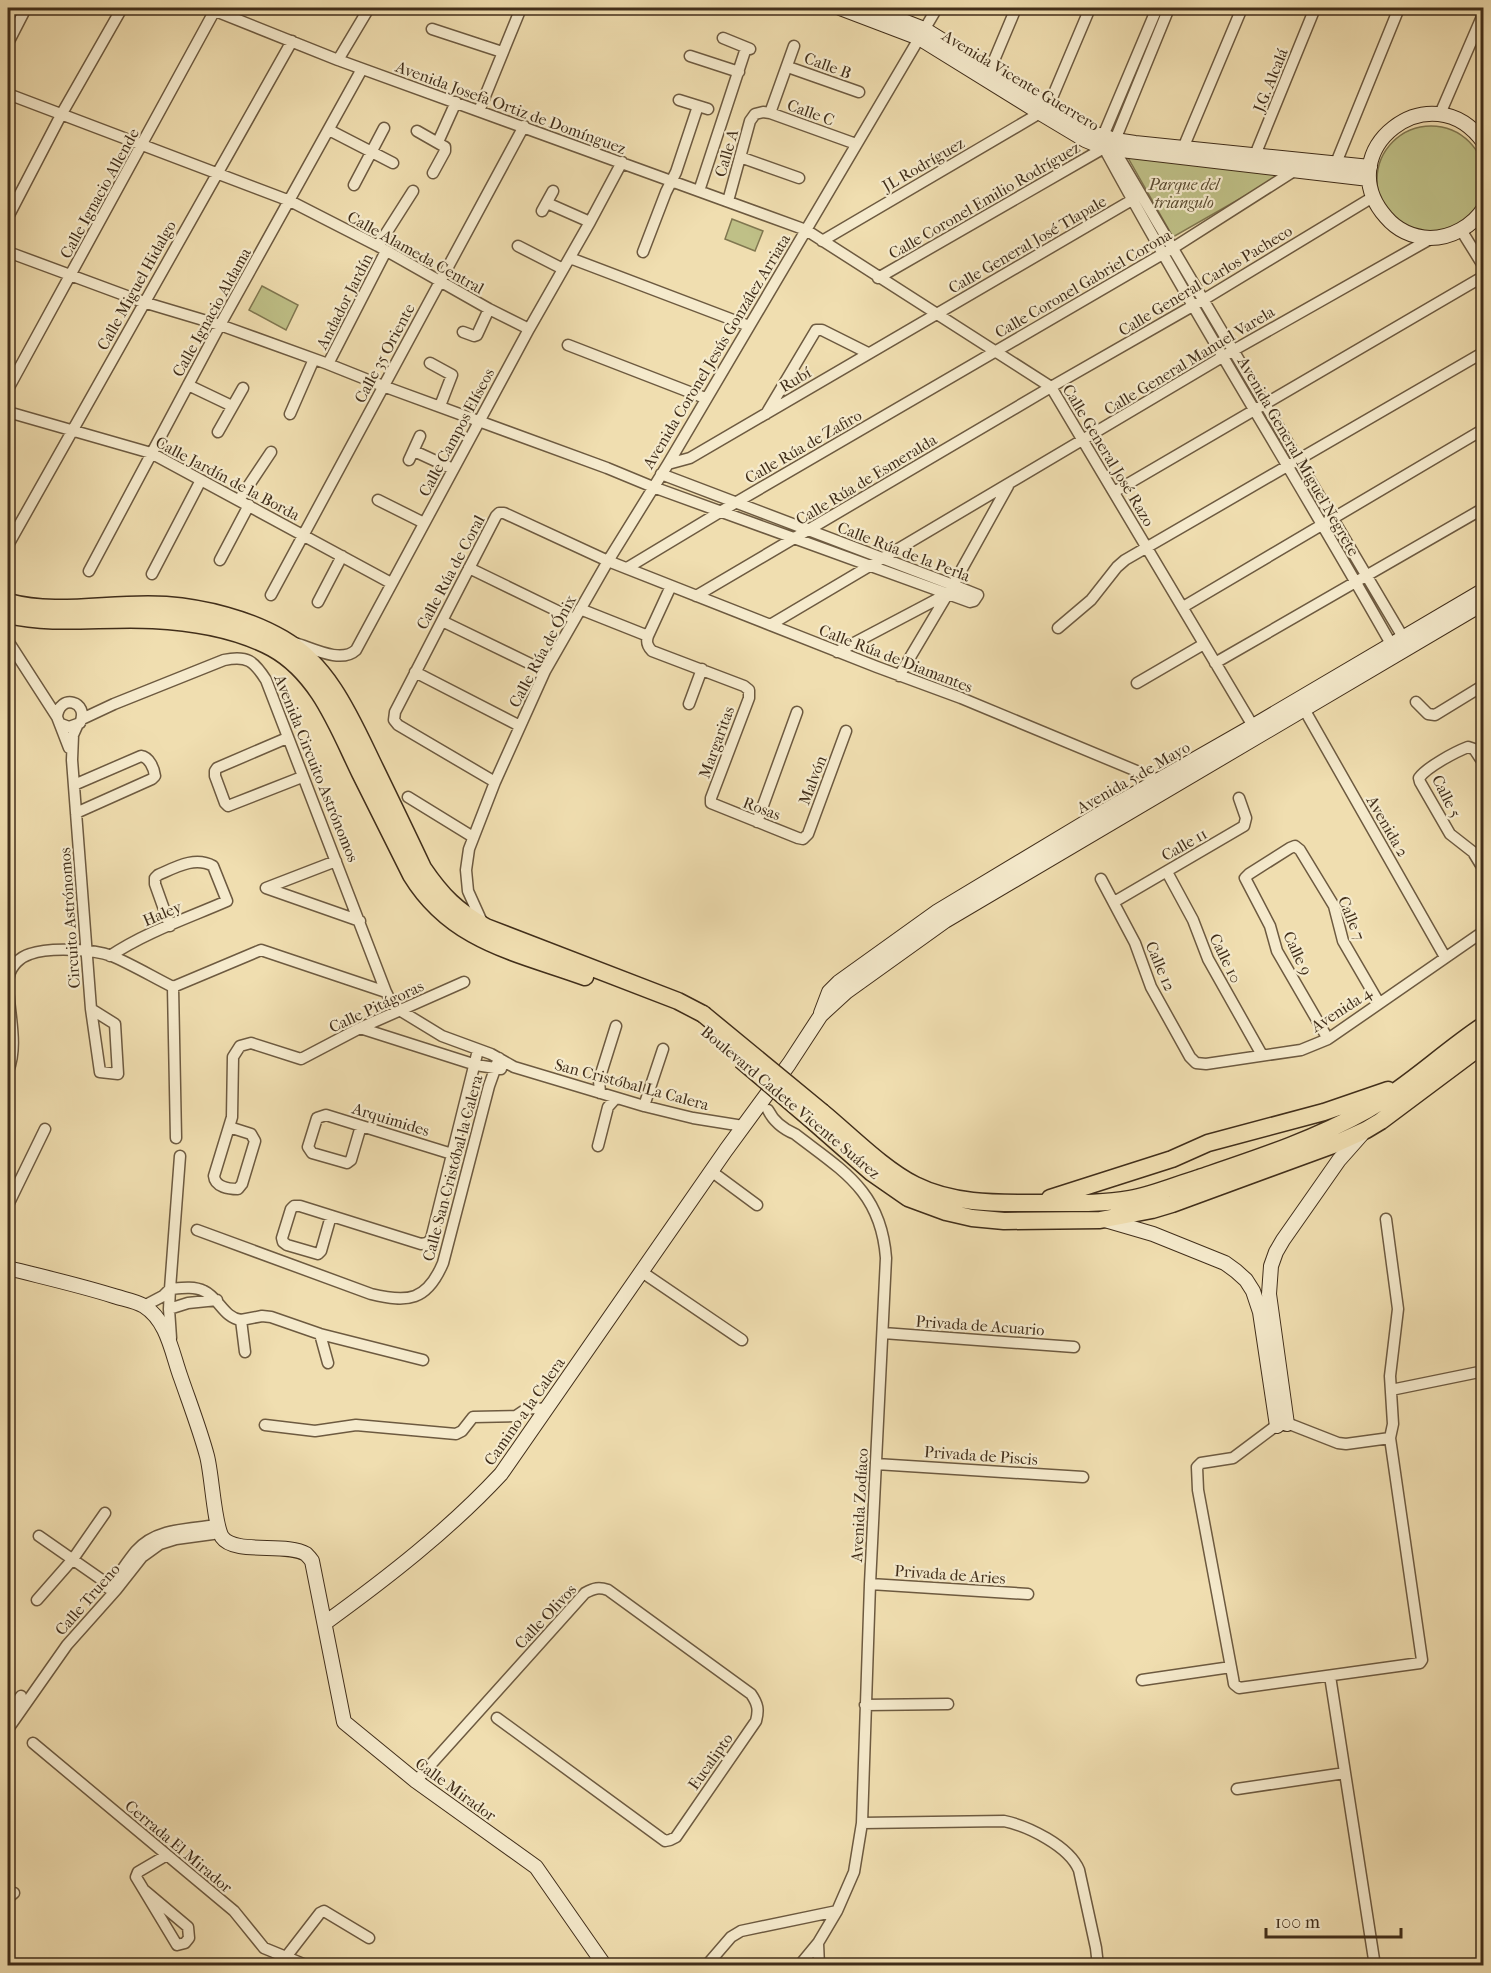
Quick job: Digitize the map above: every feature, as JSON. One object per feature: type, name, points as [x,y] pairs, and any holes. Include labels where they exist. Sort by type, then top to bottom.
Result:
[{"type":"main road","name":"Boulevard Cadete Vicente Suárez","points":[[8,602],[42,608],[165,605],[214,612],[252,624],[284,639],[322,673],[345,707],[423,868],[438,891],[452,905],[468,918],[486,927],[668,997],[702,1019],[819,1118],[915,1185],[947,1196],[974,1201],[1092,1203],[1120,1200],[1164,1190],[1266,1154],[1337,1125],[1368,1110],[1473,1045]]},
{"type":"main road","name":"Boulevard Cadete Vicente Suárez","points":[[8,615],[43,620],[150,620],[192,623],[238,634],[273,649],[294,664],[324,698],[411,875],[422,893],[447,919],[479,939],[702,1019]]},
{"type":"main road","name":"Boulevard Cadete Vicente Suárez","points":[[819,1118],[872,1173],[908,1198],[946,1212],[972,1218],[1004,1221],[1100,1220],[1172,1204],[1303,1156],[1366,1130],[1381,1121],[1473,1045],[1484,1025]]},
{"type":"main road","points":[[1024,1203],[1054,1197],[1172,1159],[1208,1143],[1324,1112],[1406,1085]]},
{"type":"street","points":[[8,43],[26,8]]},
{"type":"street","points":[[8,217],[61,115],[122,8]]},
{"type":"street","points":[[339,60],[369,8]]},
{"type":"street","points":[[479,111],[521,8]]},
{"type":"street","name":"Avenida Vicente Guerrero","points":[[840,8],[921,33]]},
{"type":"street","name":"Avenida Vicente Guerrero","points":[[870,8],[921,33],[1044,109],[1094,133],[1109,143],[1369,172]]},
{"type":"street","name":"Avenida Coronel Jesús González Arriata","points":[[653,487],[937,8]]},
{"type":"street","points":[[988,74],[1016,8]]},
{"type":"street","points":[[1044,109],[1090,8]]},
{"type":"street","points":[[1109,143],[1156,8]]},
{"type":"street","points":[[1109,143],[1169,8]]},
{"type":"street","points":[[1182,152],[1242,8]]},
{"type":"street","name":"J.G. Alcalá","points":[[1253,159],[1315,8]]},
{"type":"street","points":[[1336,163],[1399,8]]},
{"type":"street","name":"Avenida Josefa Ortiz de Domínguez","points":[[212,9],[233,12],[292,41],[362,69],[806,230]]},
{"type":"street","name":"Calle Ignacio Allende","points":[[8,389],[142,145],[212,9]]},
{"type":"street","points":[[1440,114],[1484,12]]},
{"type":"street","points":[[432,29],[502,52]]},
{"type":"street","points":[[699,191],[748,48],[723,38]]},
{"type":"street","name":"Calle Miguel Hidalgo","points":[[8,545],[216,172],[292,41]]},
{"type":"street","points":[[770,113],[794,46]]},
{"type":"street","points":[[690,56],[739,72]]},
{"type":"street","name":"Calle B","points":[[788,66],[859,92]]},
{"type":"street","name":"Calle Ignacio Aldama","points":[[88,571],[220,325],[362,69]]},
{"type":"street","name":"Calle Alameda Central","points":[[8,94],[290,201],[528,329]]},
{"type":"street","points":[[642,252],[703,108],[679,100]]},
{"type":"street","points":[[438,142],[456,102]]},
{"type":"street","name":"JL Rodríguez","points":[[822,241],[1044,109]]},
{"type":"street","name":"Calle C","points":[[755,114],[770,113],[856,144]]},
{"type":"street","name":"Calle A","points":[[728,201],[750,121],[755,114]]},
{"type":"street","points":[[1484,143],[1475,132],[1453,117],[1424,114],[1408,118],[1394,126],[1382,137],[1374,151],[1369,172],[1373,197],[1380,210],[1402,231],[1417,236],[1432,238],[1447,236],[1472,222],[1484,208]]},
{"type":"street","name":"Calle 35 Oriente","points":[[271,595],[524,126]]},
{"type":"street","points":[[354,185],[384,128]]},
{"type":"street","points":[[328,130],[393,163]]},
{"type":"street","points":[[417,131],[446,149],[433,173]]},
{"type":"street","name":"Avenida General Miguel Negrete","points":[[1109,143],[1132,200],[1168,251]]},
{"type":"street","name":"Avenida General Miguel Negrete","points":[[1109,143],[1198,303],[1229,353],[1265,403],[1367,575],[1400,645]]},
{"type":"street","name":"Calle Coronel Emilio Rodríguez","points":[[878,278],[1109,143]]},
{"type":"street","points":[[740,157],[799,178]]},
{"type":"street","name":"Calle Campos Elíseos","points":[[284,639],[338,657],[352,653],[528,329],[622,162]]},
{"type":"street","name":"Avenida Vicente Guerrero","points":[[1300,165],[1336,163],[1369,172]]},
{"type":"street","name":"Calle Coronel Gabriel Corona","points":[[995,352],[1168,251],[1300,165]]},
{"type":"street","name":"Andador Jardín","points":[[328,364],[382,249],[413,191]]},
{"type":"street","points":[[554,191],[544,207],[590,222]]},
{"type":"street","name":"Calle General Carlos Pacheco","points":[[1051,387],[1198,303],[1373,197]]},
{"type":"street","name":"Calle General José Tlapale","points":[[936,315],[1132,200]]},
{"type":"street","name":"Calle General José Razo","points":[[806,230],[1051,387],[1253,726]]},
{"type":"street","points":[[1461,230],[1484,267]]},
{"type":"street","name":"Calle General Manuel Varela","points":[[770,625],[1229,353],[1432,238]]},
{"type":"street","points":[[518,246],[563,269]]},
{"type":"street","name":"Calle Rúa de la Perla","points":[[8,252],[143,302],[220,325],[328,364],[653,487],[869,565],[950,590]]},
{"type":"street","points":[[570,258],[748,326]]},
{"type":"street","points":[[1114,492],[1484,276]]},
{"type":"street","points":[[463,332],[477,335],[489,309]]},
{"type":"street","name":"Rubí","points":[[668,464],[690,458],[936,315]]},
{"type":"street","points":[[764,416],[816,330],[822,330],[868,353]]},
{"type":"street","points":[[568,345],[705,398]]},
{"type":"street","name":"Calle Rúa de Zafiro","points":[[627,568],[735,502],[995,352]]},
{"type":"street","points":[[1058,628],[1091,600],[1117,567],[1484,352]]},
{"type":"street","name":"Avenida General Miguel Negrete","points":[[1229,353],[1255,409],[1356,582],[1400,645]]},
{"type":"street","points":[[290,414],[314,359]]},
{"type":"street","points":[[430,363],[452,375],[440,406]]},
{"type":"street","points":[[188,385],[232,406]]},
{"type":"street","name":"Calle Rúa de Esmeralda","points":[[696,596],[1051,387]]},
{"type":"street","points":[[218,432],[243,388]]},
{"type":"street","name":"Calle Jardín de la Borda","points":[[8,412],[151,453],[391,582]]},
{"type":"street","points":[[1182,607],[1484,429]]},
{"type":"street","points":[[420,436],[412,456],[453,469]]},
{"type":"street","points":[[239,500],[270,452]]},
{"type":"street","name":"Calle Rúa de la Perla","points":[[661,474],[882,558],[950,590]]},
{"type":"street","points":[[152,574],[201,480]]},
{"type":"street","points":[[899,676],[1008,485]]},
{"type":"street","name":"Calle Rúa de Ónix","points":[[486,927],[472,902],[466,880],[466,859],[473,837],[545,671],[653,487]]},
{"type":"street","points":[[378,500],[424,523]]},
{"type":"street","points":[[220,560],[249,506]]},
{"type":"street","points":[[1215,663],[1484,508]]},
{"type":"street","name":"Calle Rúa de Coral","points":[[495,782],[398,725],[394,720],[395,712],[415,672],[499,513],[504,513],[608,561]]},
{"type":"street","points":[[318,602],[342,556]]},
{"type":"street","name":"Calle Rúa de Diamantes","points":[[608,561],[837,652],[961,698],[1165,783]]},
{"type":"street","points":[[469,568],[574,620]]},
{"type":"street","points":[[648,642],[671,586]]},
{"type":"street","points":[[837,652],[950,590]]},
{"type":"street","name":"Avenida 5 de Mayo","points":[[1210,758],[1253,726],[1335,683],[1460,610],[1484,590]]},
{"type":"street","name":"Avenida 5 de Mayo","points":[[1460,610],[1484,603]]},
{"type":"street","points":[[580,609],[648,642],[652,651],[702,669],[688,704]]},
{"type":"street","points":[[442,621],[545,671]]},
{"type":"street","name":"Circuito Astrónomos","points":[[8,641],[59,720],[72,760]]},
{"type":"street","points":[[1137,683],[1204,644]]},
{"type":"street","name":"Avenida Circuito Astrónomos","points":[[79,722],[114,704],[224,660],[234,658],[251,662],[266,680],[392,1004],[442,1036],[478,1050],[497,1064]]},
{"type":"street","name":"Margaritas","points":[[702,669],[749,690],[711,803]]},
{"type":"street","points":[[415,672],[520,726]]},
{"type":"street","name":"Avenida 5 de Mayo","points":[[764,1107],[820,1015],[938,911],[1210,758],[1304,709],[1335,683]]},
{"type":"street","name":"Circuito Astrónomos","points":[[37,685],[49,694],[72,703]]},
{"type":"street","points":[[1416,702],[1428,714],[1435,714],[1484,685]]},
{"type":"street","points":[[72,703],[82,711],[79,722],[69,727],[59,720],[61,705],[72,703]]},
{"type":"street","name":"Avenida Circuito Astrónomos","points":[[72,703],[114,704]]},
{"type":"street","name":"Avenida 2","points":[[1304,709],[1445,957]]},
{"type":"street","points":[[757,822],[797,712]]},
{"type":"street","name":"Circuito Astrónomos","points":[[79,722],[72,745],[72,760],[91,1009],[100,1072],[118,1074],[116,1028],[112,1022],[91,1009]]},
{"type":"street","name":"Malvón","points":[[803,838],[808,834],[846,731]]},
{"type":"street","points":[[287,738],[217,768],[215,776],[225,803],[228,806],[231,805],[302,777]]},
{"type":"street","name":"Calle 5","points":[[1484,764],[1474,749],[1468,747],[1422,773],[1419,778],[1450,834],[1473,852],[1484,870]]},
{"type":"street","points":[[74,785],[141,756],[147,758],[155,772],[152,779],[76,813]]},
{"type":"street","points":[[408,797],[473,837]]},
{"type":"street","name":"Calle 11","points":[[1114,902],[1244,826],[1246,818],[1239,798]]},
{"type":"street","name":"Rosas","points":[[711,803],[803,838]]},
{"type":"street","name":"Calle 7","points":[[1245,878],[1295,846],[1300,850],[1334,906],[1343,941],[1379,1003]]},
{"type":"street","points":[[336,861],[266,888],[360,921]]},
{"type":"street","name":"Haley","points":[[110,956],[127,944],[170,926],[227,901],[216,871],[209,864],[190,862],[158,874],[155,878],[170,926]]},
{"type":"street","name":"Calle 10","points":[[1167,872],[1193,920],[1208,959],[1262,1055]]},
{"type":"street","name":"Calle 9","points":[[1245,878],[1267,919],[1277,951],[1328,1039]]},
{"type":"street","name":"Calle 12","points":[[1101,879],[1136,943],[1151,987],[1190,1057],[1196,1063]]},
{"type":"street","name":"Avenida 4","points":[[1196,1063],[1206,1064],[1301,1050],[1328,1039],[1484,931]]},
{"type":"street","points":[[8,1071],[13,1042],[9,975],[13,966],[20,959],[42,951],[87,952],[110,956],[173,987],[261,950],[386,992]]},
{"type":"street","name":"Calle Pitágoras","points":[[229,1127],[232,1117],[232,1057],[240,1046],[251,1043],[301,1059],[360,1028],[464,982]]},
{"type":"street","points":[[173,987],[177,1138]]},
{"type":"street","points":[[600,1093],[599,1080],[616,1026]]},
{"type":"street","points":[[360,1028],[476,1065],[497,1064]]},
{"type":"street","points":[[644,1106],[663,1049]]},
{"type":"street","points":[[331,1216],[321,1251],[318,1254],[283,1242],[282,1238],[294,1206],[300,1206],[421,1244],[431,1239],[478,1050]]},
{"type":"street","name":"San Cristóbal La Calera","points":[[497,1064],[644,1106],[693,1118],[743,1126]]},
{"type":"street","name":"Calle San Cristóbal la Calera","points":[[198,1230],[371,1294],[392,1299],[409,1299],[425,1292],[436,1279],[443,1263],[489,1086],[497,1064]]},
{"type":"street","points":[[598,1146],[608,1107],[616,1098]]},
{"type":"street","name":"Camino a la Calera","points":[[325,1623],[367,1592],[476,1501],[510,1463],[743,1126],[764,1107]]},
{"type":"street","name":"Avenida Zodíaco","points":[[764,1107],[776,1122],[848,1174],[860,1187],[875,1213],[885,1240],[886,1258],[870,1584],[862,1823],[854,1872],[837,1911],[818,1943],[799,1965]]},
{"type":"street","name":"Arquimides","points":[[361,1126],[351,1160],[344,1163],[309,1151],[308,1147],[317,1118],[326,1115],[452,1154]]},
{"type":"street","points":[[229,1127],[251,1134],[255,1141],[242,1184],[238,1189],[218,1184],[214,1180],[229,1127]]},
{"type":"street","points":[[8,1205],[45,1129]]},
{"type":"street","points":[[1282,1425],[1270,1307],[1271,1266],[1283,1240],[1339,1160],[1366,1130]]},
{"type":"street","points":[[180,1155],[169,1309],[173,1350],[207,1457],[219,1529],[227,1542],[306,1554],[312,1561],[325,1623]]},
{"type":"street","points":[[711,1171],[757,1205]]},
{"type":"street","points":[[1282,1425],[1233,1458],[1202,1463],[1196,1470],[1234,1684],[1242,1688],[1420,1663],[1422,1660],[1390,1438],[1393,1424],[1391,1367],[1398,1309],[1386,1219]]},
{"type":"street","points":[[1100,1220],[1127,1225],[1153,1234],[1225,1263],[1242,1275],[1253,1291],[1258,1304],[1282,1425]]},
{"type":"street","points":[[8,1268],[75,1284],[144,1306],[161,1326],[173,1350]]},
{"type":"street","points":[[642,1272],[742,1341]]},
{"type":"street","points":[[144,1306],[170,1289],[198,1288],[217,1300],[235,1319],[271,1317],[320,1334],[423,1360]]},
{"type":"street","points":[[169,1309],[188,1303],[217,1300]]},
{"type":"street","points":[[241,1320],[245,1352]]},
{"type":"street","name":"Privada de Acuario","points":[[883,1333],[1074,1347]]},
{"type":"street","points":[[320,1334],[328,1363]]},
{"type":"street","points":[[1391,1390],[1484,1371]]},
{"type":"street","points":[[265,1425],[315,1431],[356,1425],[456,1434],[462,1431],[473,1417],[513,1416],[528,1408],[546,1409]]},
{"type":"street","points":[[1282,1425],[1346,1444],[1390,1438]]},
{"type":"street","name":"Privada de Piscis","points":[[876,1464],[1083,1477]]},
{"type":"street","points":[[37,1600],[73,1559],[105,1513]]},
{"type":"street","name":"Calle Trueno","points":[[8,1716],[62,1640],[150,1549],[175,1535],[219,1529]]},
{"type":"street","points":[[39,1536],[113,1588]]},
{"type":"street","name":"Privada de Aries","points":[[870,1584],[1028,1594]]},
{"type":"street","name":"Calle Trueno","points":[[8,1729],[67,1645],[113,1588]]},
{"type":"street","name":"Calle Olivos","points":[[416,1781],[585,1593],[592,1589],[608,1590],[752,1694]]},
{"type":"street","name":"Calle Mirador","points":[[325,1623],[344,1722],[416,1781],[536,1867],[605,1965]]},
{"type":"street","points":[[1142,1680],[1231,1667]]},
{"type":"street","points":[[1330,1676],[1375,1965]]},
{"type":"street","name":"Eucalipto","points":[[496,1718],[665,1841],[676,1837],[756,1721],[757,1702],[752,1694]]},
{"type":"street","points":[[865,1705],[948,1704]]},
{"type":"street","name":"Cerrada El Mirador","points":[[33,1743],[234,1911],[264,1948],[308,1965]]},
{"type":"street","points":[[1237,1789],[1345,1773]]},
{"type":"street","points":[[862,1823],[1004,1821],[1032,1830],[1075,1861],[1089,1915],[1098,1965]]},
{"type":"street","points":[[144,1890],[188,1927],[189,1938],[185,1943],[177,1945],[136,1877],[138,1872],[167,1855]]},
{"type":"street","points":[[286,1957],[320,1913],[324,1911],[369,1938]]},
{"type":"street","points":[[706,1965],[731,1937],[741,1931],[837,1911]]},
{"type":"street","points":[[818,1943],[819,1965]]},
{"type":"green space","points":[[1431,126],[1452,130],[1469,142],[1481,159],[1485,180],[1481,201],[1469,218],[1452,230],[1431,234],[1410,230],[1393,218],[1381,201],[1377,180],[1381,159],[1393,142],[1410,130]]},
{"type":"green space","name":"Parque del triangulo","points":[[1127,156],[1281,171],[1271,181],[1173,237]]},
{"type":"green space","points":[[732,219],[763,231],[755,251],[725,239]]},
{"type":"green space","points":[[262,286],[298,305],[286,330],[249,310]]}]
